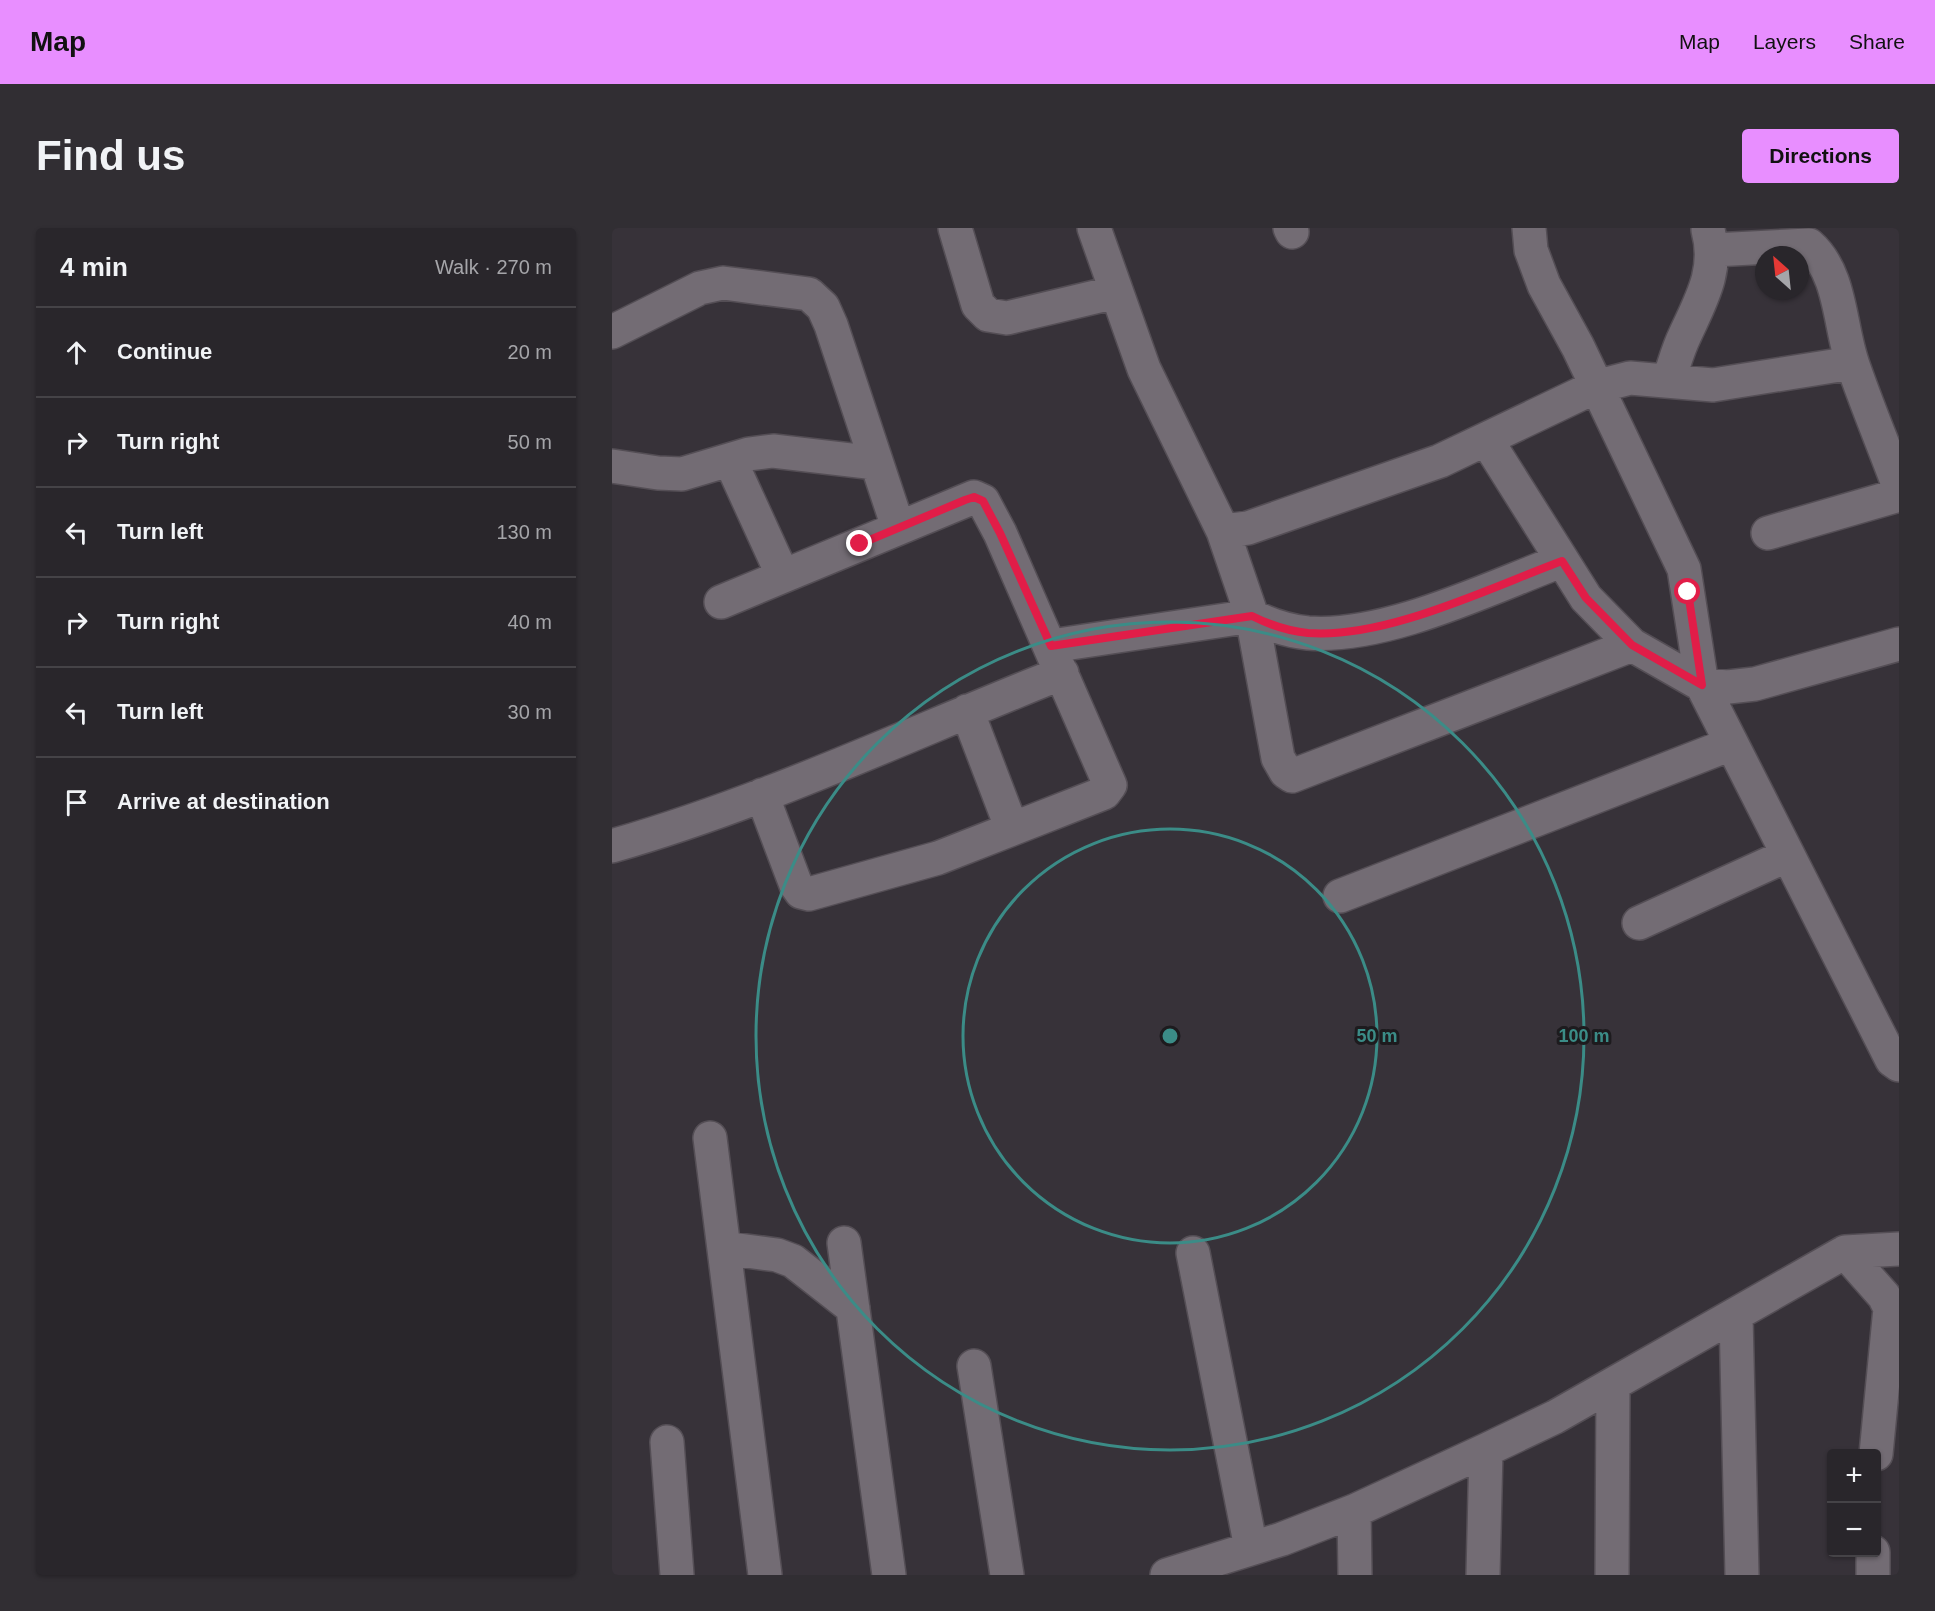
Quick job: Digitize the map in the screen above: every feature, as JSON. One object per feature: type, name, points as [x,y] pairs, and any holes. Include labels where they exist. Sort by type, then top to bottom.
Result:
[{"type":"street","points":[[955,228],[978,305],[988,315],[1007,318],[1116,292]]},
{"type":"street","points":[[1094,228],[1144,369],[1222,531],[1252,616],[1278,758],[1286,772],[1292,776],[1632,645]]},
{"type":"street","points":[[1528,228],[1537,269],[1578,347],[1595,387],[1684,569],[1702,685],[1892,1060],[1899,1065]]},
{"type":"street","points":[[1669,379],[1685,335],[1698,310],[1711,239],[1809,246],[1820,255],[1829,272],[1852,363],[1899,487]]},
{"type":"street","points":[[612,332],[700,288],[723,283],[809,294],[823,307],[831,325],[898,528]]},
{"type":"street","points":[[1222,531],[1248,528],[1440,461],[1595,387],[1630,378],[1669,379],[1713,385],[1852,363]]},
{"type":"street","points":[[1486,439],[1586,598],[1632,645],[1702,685],[1728,687],[1755,684],[1899,644]]},
{"type":"street","points":[[612,466],[682,474],[730,460],[773,451],[876,463]]},
{"type":"street","points":[[730,460],[783,576]]},
{"type":"street","points":[[1768,533],[1899,495]]},
{"type":"street","points":[[721,602],[965,500],[974,497],[983,501],[1000,533],[1057,660],[1110,785],[1104,793],[938,858],[809,894],[801,892],[796,885],[762,795]]},
{"type":"street","points":[[612,846],[656,834],[762,795],[967,711],[1057,660],[1252,616],[1275,627],[1309,633],[1357,630],[1426,611],[1562,561]]},
{"type":"street","points":[[967,711],[1012,829]]},
{"type":"street","points":[[1340,896],[1731,744]]},
{"type":"street","points":[[1639,923],[1788,855]]},
{"type":"street","points":[[710,1138],[765,1575]]},
{"type":"street","points":[[844,1243],[889,1575]]},
{"type":"street","points":[[724,1248],[777,1256],[793,1261],[853,1308]]},
{"type":"street","points":[[1167,1575],[1354,1511],[1486,1450],[1555,1417],[1845,1252],[1899,1250]]},
{"type":"street","points":[[1845,1252],[1895,1308],[1877,1449]]},
{"type":"street","points":[[1193,1253],[1251,1548]]},
{"type":"street","points":[[1736,1316],[1742,1575]]},
{"type":"street","points":[[974,1366],[1007,1575]]},
{"type":"street","points":[[1612,1385],[1612,1575]]},
{"type":"street","points":[[667,1442],[677,1575]]},
{"type":"street","points":[[1483,1575],[1486,1450]]},
{"type":"street","points":[[1354,1511],[1355,1575]]},
{"type":"street","points":[[1873,1557],[1873,1575]]},
{"type":"route","points":[[860,544],[965,500],[974,497],[983,501],[1000,533],[1051,646],[1252,616],[1275,627],[1309,633],[1348,632],[1375,627],[1426,611],[1562,561],[1586,598],[1632,645],[1702,685],[1688,592]]}]
